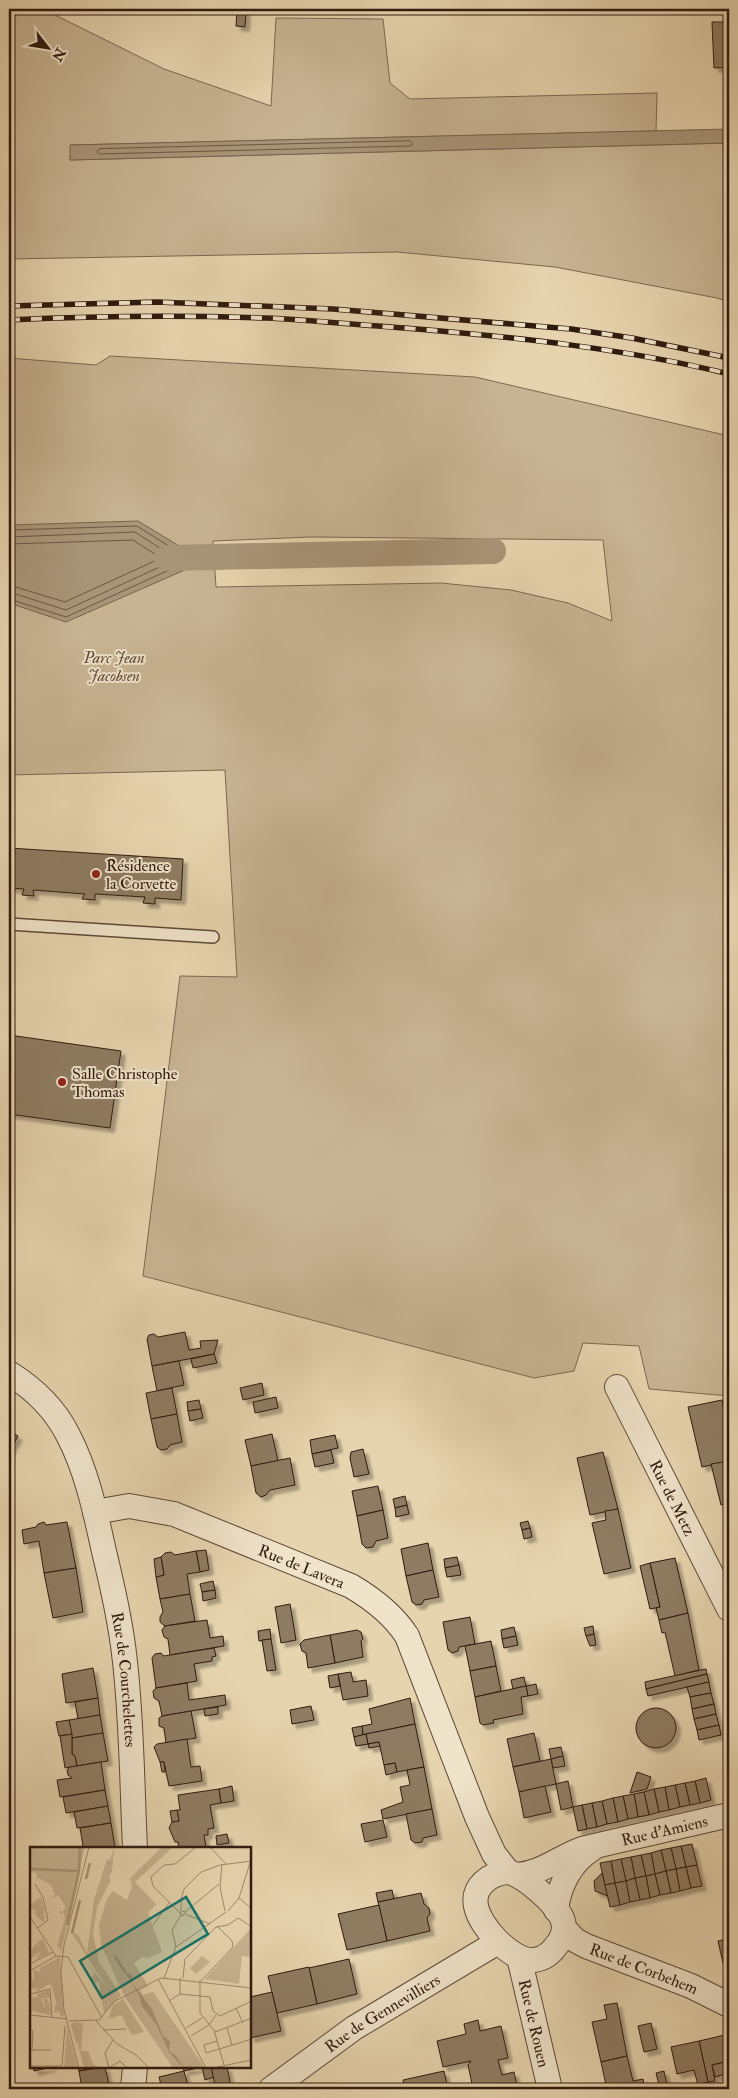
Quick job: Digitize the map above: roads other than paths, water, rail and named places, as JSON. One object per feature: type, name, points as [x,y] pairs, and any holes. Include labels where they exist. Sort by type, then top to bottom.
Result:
[{"type":"street","points":[[9,1373],[39,1396],[62,1425],[75,1449],[95,1512]]},
{"type":"street","name":"Rue de Metz","points":[[617,1387],[729,1609]]},
{"type":"street","name":"Rue de Lavera","points":[[95,1512],[129,1506],[174,1514],[344,1582],[377,1603],[395,1620],[407,1636],[483,1832],[498,1862],[513,1874]]},
{"type":"street","name":"Rue de Courchelettes","points":[[95,1512],[119,1619],[125,1662],[135,1847]]},
{"type":"street","name":"Rue d'Amiens","points":[[513,1874],[533,1873],[564,1856],[598,1845],[729,1814]]},
{"type":"street","name":"Rue d'Amiens","points":[[560,1919],[562,1887],[580,1858],[598,1845]]},
{"type":"street","points":[[497,1874],[513,1874],[560,1919],[558,1944],[544,1957],[534,1960],[519,1957],[498,1942],[479,1915],[476,1900],[480,1888],[487,1879],[497,1874]]},
{"type":"street","name":"Rue de Corbehem","points":[[560,1919],[575,1940],[586,1946],[691,1986],[729,2005]]},
{"type":"street","name":"Rue de Gennevilliers","points":[[271,2089],[354,2028],[498,1942]]},
{"type":"street","name":"Rue de Rouen","points":[[519,1957],[550,2089]]},
{"type":"street","points":[[133,2089],[135,2068]]},
{"type":"lane","points":[[9,924],[213,937]]},
{"type":"water","points":[[729,129],[729,143],[70,160],[70,145]]},
{"type":"water","points":[[138,521],[194,555],[202,554],[203,562],[66,622],[9,603],[9,525]]},
{"type":"waterway","points":[[167,558],[493,551]]},
{"type":"railway","points":[[9,306],[157,302],[333,309],[571,329],[632,338],[729,358]]},
{"type":"railway","points":[[9,320],[169,316],[318,321],[446,331],[608,350],[729,374]]},
{"type":"place","name":"Résidence la Corvette","points":[[96,874]]},
{"type":"place","name":"Salle Christophe Thomas","points":[[62,1082]]},
{"type":"park label","name":"Parc Jean Jacobsen","points":[[114,666]]}]
